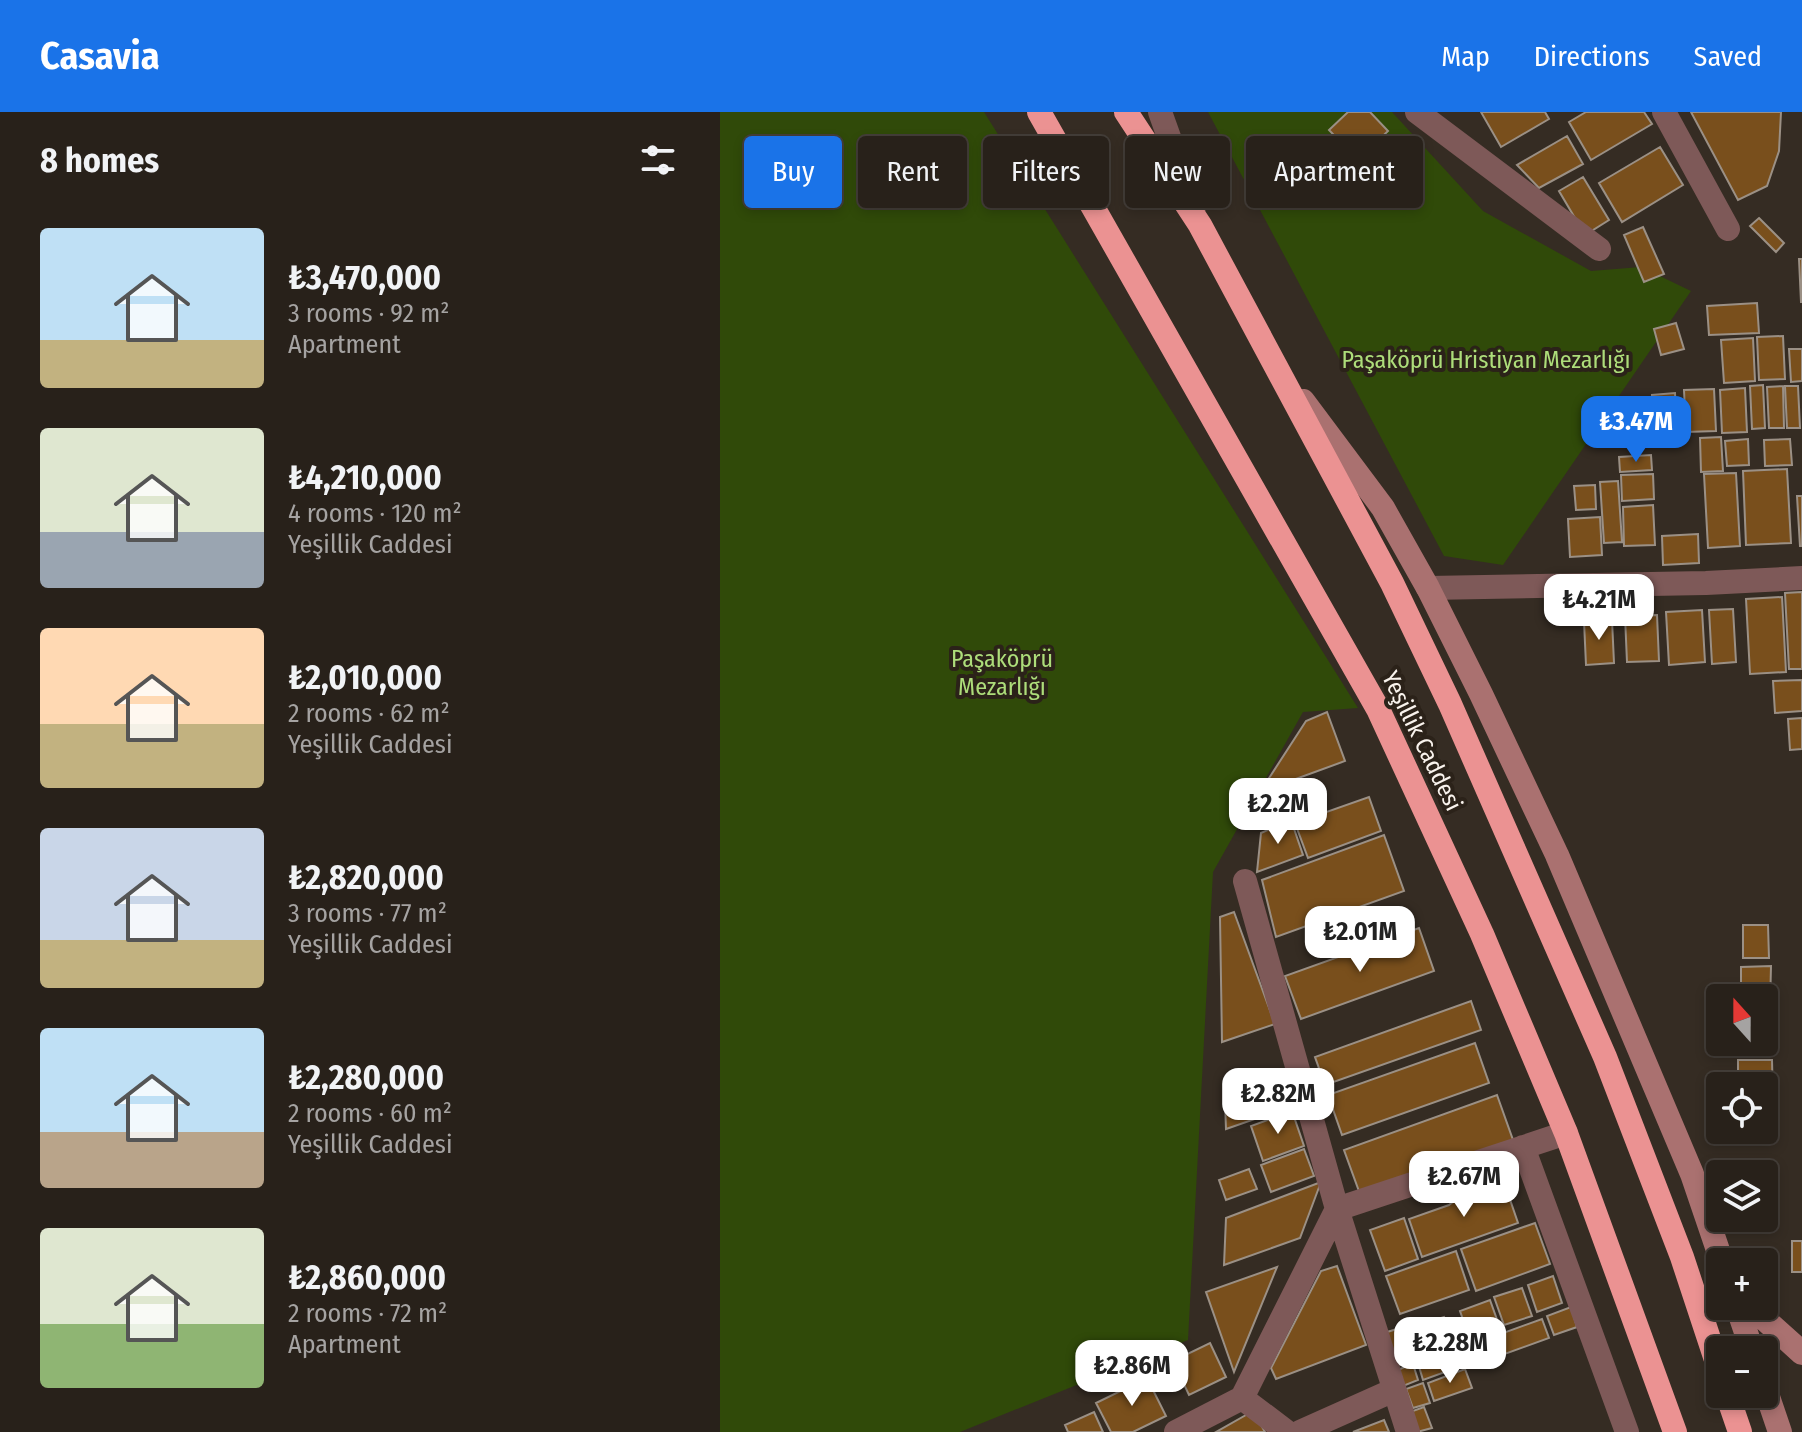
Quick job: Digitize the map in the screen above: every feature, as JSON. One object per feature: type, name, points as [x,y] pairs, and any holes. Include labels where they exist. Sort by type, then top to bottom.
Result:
[{"type":"highway","name":"Yeşillik Caddesi","points":[[1039,112],[1378,709],[1482,934],[1566,1133],[1675,1432]]},
{"type":"highway","name":"Yeşillik Caddesi","points":[[1126,112],[1200,225],[1392,583],[1444,691],[1605,1057],[1682,1257],[1708,1336]]},
{"type":"highway","points":[[1732,1408],[1740,1432]]},
{"type":"street","points":[[1160,112],[1200,225]]},
{"type":"street","points":[[1417,112],[1599,249]]},
{"type":"street","points":[[1664,112],[1728,229]]},
{"type":"street","points":[[1278,369],[1383,508],[1428,588],[1557,855],[1692,1174],[1717,1248]]},
{"type":"street","points":[[1428,588],[1706,583],[1802,578]]},
{"type":"street","points":[[1245,881],[1337,1209],[1408,1432]]},
{"type":"street","points":[[1176,1432],[1242,1398],[1337,1209],[1566,1133]]},
{"type":"street","points":[[1523,1147],[1627,1432]]},
{"type":"street","points":[[1765,1320],[1802,1353]]},
{"type":"street","points":[[1300,1432],[1394,1390]]},
{"type":"street","points":[[1242,1398],[1287,1432]]},
{"type":"street","points":[[1774,1408],[1784,1430]]},
{"type":"green space","name":"Paşaköprü Mezarlığı","points":[[720,112],[984,112],[999,136],[983,136],[983,208],[1044,208],[1358,708],[1303,712],[1213,872],[1188,1340],[960,1432],[720,1432]]},
{"type":"green space","name":"Paşaköprü Hristiyan Mezarlığı","points":[[1208,112],[1392,112],[1414,136],[1246,136],[1246,183],[1230,153],[1230,136],[1221,136]]},
{"type":"green space","name":"Paşaköprü Hristiyan Mezarlığı","points":[[1423,146],[1483,211],[1591,271],[1641,267],[1691,291],[1503,565],[1444,556],[1259,208],[1423,208]]},
{"type":"building","points":[[1348,112],[1370,112],[1388,131],[1383,136],[1335,136],[1329,130]]},
{"type":"building","points":[[1481,112],[1545,112],[1549,119],[1501,147]]},
{"type":"building","points":[[1586,112],[1644,112],[1652,124],[1591,160],[1569,122]]},
{"type":"building","points":[[1691,112],[1781,112],[1779,151],[1767,186],[1738,200]]},
{"type":"building","points":[[1567,136],[1583,164],[1539,188],[1517,165]]},
{"type":"building","points":[[1660,147],[1683,185],[1622,222],[1599,183]]},
{"type":"building","points":[[1583,177],[1609,220],[1585,235],[1559,191]]},
{"type":"building","points":[[1759,218],[1784,243],[1776,252],[1750,226]]},
{"type":"building","points":[[1643,227],[1664,274],[1644,282],[1624,235]]},
{"type":"building","points":[[1799,259],[1802,259],[1802,302],[1801,302]]},
{"type":"building","points":[[1757,303],[1759,333],[1709,335],[1707,306]]},
{"type":"building","points":[[1676,323],[1684,349],[1661,355],[1654,329]]},
{"type":"building","points":[[1783,336],[1785,379],[1759,380],[1757,337]]},
{"type":"building","points":[[1753,338],[1755,381],[1724,383],[1721,340]]},
{"type":"building","points":[[1789,349],[1802,349],[1802,381],[1791,382]]},
{"type":"building","points":[[1763,385],[1765,428],[1752,429],[1750,386]]},
{"type":"building","points":[[1783,386],[1784,428],[1769,428],[1767,387]]},
{"type":"building","points":[[1785,386],[1798,386],[1800,428],[1787,428]]},
{"type":"building","points":[[1745,388],[1747,432],[1722,433],[1720,390]]},
{"type":"building","points":[[1714,389],[1716,431],[1686,432],[1684,390]]},
{"type":"building","points":[[1675,393],[1677,428],[1653,429],[1652,395]]},
{"type":"building","points":[[1721,437],[1723,471],[1701,472],[1700,438]]},
{"type":"building","points":[[1748,439],[1749,465],[1727,466],[1725,441]]},
{"type":"building","points":[[1790,439],[1792,465],[1765,466],[1764,440]]},
{"type":"building","points":[[1651,455],[1652,470],[1620,472],[1619,457]]},
{"type":"building","points":[[1787,469],[1791,543],[1746,545],[1743,471]]},
{"type":"building","points":[[1736,473],[1740,546],[1708,548],[1704,474]]},
{"type":"building","points":[[1653,474],[1654,499],[1622,501],[1621,475]]},
{"type":"building","points":[[1618,481],[1622,542],[1604,543],[1600,482]]},
{"type":"building","points":[[1595,485],[1596,509],[1576,510],[1574,486]]},
{"type":"building","points":[[1797,496],[1802,496],[1802,546],[1800,546]]},
{"type":"building","points":[[1653,505],[1655,545],[1624,546],[1623,507]]},
{"type":"building","points":[[1600,517],[1602,555],[1570,557],[1568,519]]},
{"type":"building","points":[[1698,534],[1699,563],[1663,565],[1662,536]]},
{"type":"building","points":[[1802,592],[1802,669],[1789,669],[1785,593]]},
{"type":"building","points":[[1782,597],[1786,672],[1750,674],[1746,599]]},
{"type":"building","points":[[1733,609],[1736,662],[1712,664],[1709,610]]},
{"type":"building","points":[[1702,610],[1705,662],[1669,665],[1666,612]]},
{"type":"building","points":[[1657,615],[1659,661],[1627,662],[1625,616]]},
{"type":"building","points":[[1612,620],[1614,663],[1586,665],[1584,621]]},
{"type":"building","points":[[1802,680],[1802,711],[1775,713],[1773,681]]},
{"type":"building","points":[[1327,712],[1345,761],[1260,792],[1306,721]]},
{"type":"building","points":[[1802,718],[1802,749],[1790,750],[1788,719]]},
{"type":"building","points":[[1369,797],[1381,831],[1308,858],[1295,823]]},
{"type":"building","points":[[1291,820],[1303,855],[1257,872],[1261,833]]},
{"type":"building","points":[[1384,835],[1404,891],[1276,937],[1262,880]]},
{"type":"building","points":[[1234,912],[1275,1024],[1222,1042],[1220,917]]},
{"type":"building","points":[[1743,925],[1768,925],[1769,958],[1743,958]]},
{"type":"building","points":[[1419,928],[1434,971],[1301,1019],[1285,976]]},
{"type":"building","points":[[1771,966],[1771,984],[1741,984],[1741,967]]},
{"type":"building","points":[[1471,1001],[1481,1030],[1325,1085],[1315,1057]]},
{"type":"building","points":[[1475,1043],[1489,1083],[1342,1135],[1328,1095]]},
{"type":"building","points":[[1738,1060],[1772,1060],[1772,1072],[1738,1072]]},
{"type":"building","points":[[1289,1079],[1298,1104],[1226,1129],[1225,1101]]},
{"type":"building","points":[[1497,1095],[1513,1140],[1360,1194],[1344,1150]]},
{"type":"building","points":[[1292,1111],[1304,1146],[1263,1161],[1251,1126]]},
{"type":"building","points":[[1304,1149],[1314,1176],[1271,1192],[1261,1165]]},
{"type":"building","points":[[1249,1169],[1257,1189],[1226,1200],[1219,1180]]},
{"type":"building","points":[[1321,1182],[1300,1238],[1224,1265],[1226,1218]]},
{"type":"building","points":[[1487,1185],[1505,1185],[1518,1223],[1422,1257],[1409,1219],[1449,1205],[1460,1196]]},
{"type":"building","points":[[1404,1218],[1418,1259],[1385,1271],[1370,1230]]},
{"type":"building","points":[[1535,1223],[1550,1264],[1476,1291],[1461,1249]]},
{"type":"building","points":[[1792,1241],[1802,1241],[1802,1272],[1792,1272]]},
{"type":"building","points":[[1456,1251],[1469,1290],[1400,1314],[1386,1276]]},
{"type":"building","points":[[1337,1266],[1366,1345],[1276,1379],[1271,1368],[1321,1271]]},
{"type":"building","points":[[1277,1267],[1234,1372],[1206,1292]]},
{"type":"building","points":[[1553,1276],[1562,1303],[1537,1312],[1528,1285]]},
{"type":"building","points":[[1522,1288],[1532,1316],[1504,1325],[1494,1297]]},
{"type":"building","points":[[1490,1300],[1500,1328],[1470,1339],[1460,1311]]},
{"type":"building","points":[[1571,1307],[1577,1327],[1554,1335],[1547,1316]]},
{"type":"building","points":[[1444,1317],[1452,1342],[1415,1355],[1407,1329]]},
{"type":"building","points":[[1542,1319],[1549,1338],[1488,1360],[1481,1341]]},
{"type":"building","points":[[1400,1328],[1412,1361],[1395,1367],[1384,1333]]},
{"type":"building","points":[[1475,1342],[1481,1359],[1423,1380],[1418,1363]]},
{"type":"building","points":[[1210,1343],[1226,1377],[1189,1395],[1173,1361]]},
{"type":"building","points":[[1413,1364],[1418,1380],[1403,1386],[1397,1370]]},
{"type":"building","points":[[1465,1369],[1472,1388],[1434,1401],[1428,1383]]},
{"type":"building","points":[[1147,1378],[1166,1416],[1133,1432],[1111,1432],[1096,1403]]},
{"type":"building","points":[[1423,1383],[1430,1403],[1413,1408],[1406,1389]]},
{"type":"building","points":[[1424,1407],[1432,1428],[1417,1432],[1410,1412]]},
{"type":"building","points":[[1253,1411],[1265,1432],[1216,1432]]},
{"type":"building","points":[[1094,1412],[1103,1432],[1068,1432],[1065,1425]]},
{"type":"building","points":[[1384,1420],[1389,1432],[1353,1432]]}]
